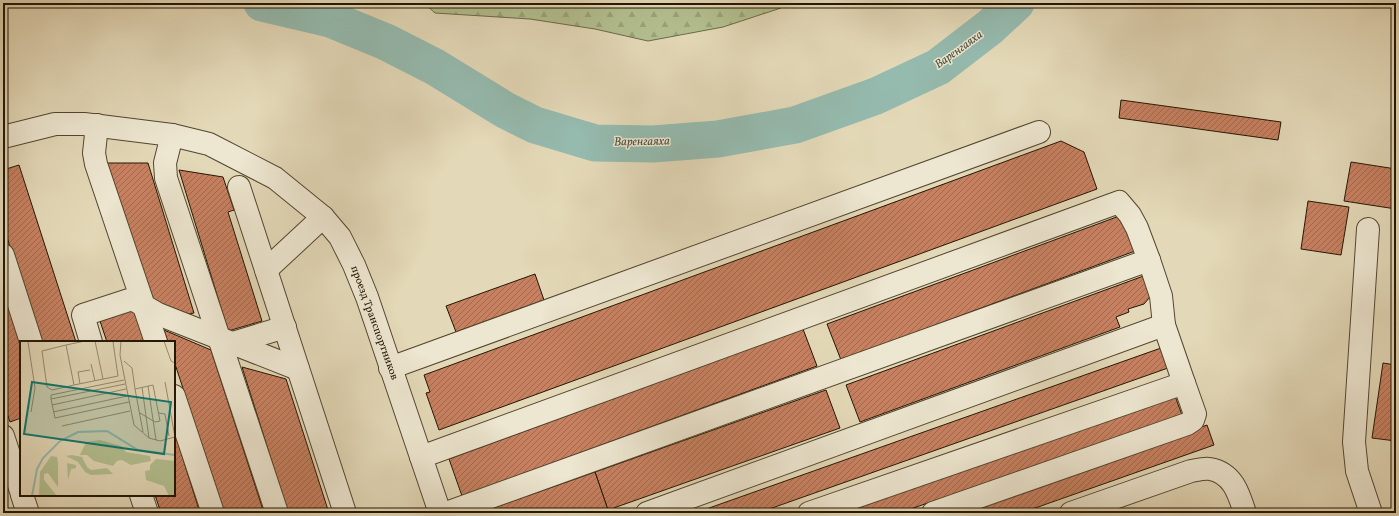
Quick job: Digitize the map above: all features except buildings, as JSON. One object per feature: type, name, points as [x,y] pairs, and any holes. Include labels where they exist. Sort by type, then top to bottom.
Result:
[{"type":"street","name":"проезд Транспортников","points":[[3,137],[55,124],[84,124],[172,135],[209,144],[275,178],[323,217],[340,237],[354,265],[367,297],[440,513]]},
{"type":"street","points":[[97,125],[94,153],[96,164],[156,341]]},
{"type":"street","points":[[390,368],[1039,132]]},
{"type":"street","points":[[172,135],[165,163],[166,178],[212,316],[226,340],[277,513]]},
{"type":"street","points":[[239,187],[345,513]]},
{"type":"street","points":[[421,456],[1119,202],[1137,228],[1149,260],[1161,296],[1164,325],[1195,414],[1193,420],[1187,424],[933,513]]},
{"type":"street","points":[[266,270],[323,217]]},
{"type":"street","points":[[1368,229],[1354,442],[1357,471],[1371,513]]},
{"type":"street","points":[[3,255],[31,341]]},
{"type":"street","points":[[446,513],[1149,260]]},
{"type":"street","points":[[91,341],[83,315],[129,300],[134,300],[158,314],[298,369]]},
{"type":"street","points":[[185,324],[212,316]]},
{"type":"street","points":[[647,513],[1164,325]]},
{"type":"street","points":[[226,340],[285,327]]},
{"type":"street","points":[[809,513],[1184,384]]},
{"type":"street","points":[[175,399],[213,513]]},
{"type":"street","points":[[3,436],[20,488]]},
{"type":"street","points":[[1071,513],[1191,471],[1210,469],[1227,476],[1238,491],[1244,513]]},
{"type":"street","points":[[22,496],[28,513]]},
{"type":"street","points":[[141,496],[147,513]]},
{"type":"green space","points":[[424,3],[782,3],[781,8],[723,27],[648,41],[595,29],[530,19],[435,13]]},
{"type":"waterway","name":"Варенгаяха","points":[[262,3],[330,19],[386,42],[435,67],[505,110],[535,125],[595,143],[653,144],[718,139],[795,125],[876,96],[938,67],[990,27],[1016,3]]}]
